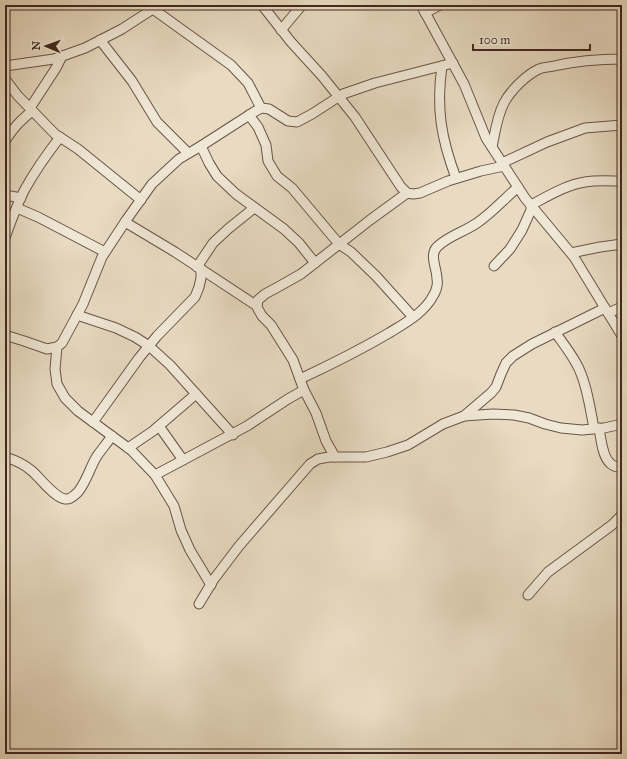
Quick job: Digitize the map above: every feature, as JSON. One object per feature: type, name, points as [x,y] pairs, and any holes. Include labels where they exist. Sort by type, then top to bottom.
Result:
[{"type":"street","points":[[262,5],[280,30],[318,70],[355,117],[407,193],[420,193],[456,178],[503,165],[547,142],[586,128],[622,125]]},
{"type":"street","points":[[280,30],[302,5]]},
{"type":"street","points":[[440,5],[423,9],[464,84],[486,138],[531,205],[571,253],[622,336]]},
{"type":"street","points":[[5,66],[54,59],[85,48],[122,29],[156,7],[231,65],[248,83],[261,108]]},
{"type":"street","points":[[100,40],[132,81],[157,122],[188,153]]},
{"type":"street","points":[[5,141],[12,130],[31,110],[62,56]]},
{"type":"street","points":[[492,147],[498,116],[510,92],[540,68],[594,60],[622,59]]},
{"type":"street","points":[[5,336],[47,349],[57,348],[62,343],[83,304],[102,257],[152,184],[179,159],[249,115],[261,108],[269,109],[288,121],[297,122],[343,94],[375,83],[453,63]]},
{"type":"street","points":[[442,66],[439,96],[442,133],[450,163],[456,178]]},
{"type":"street","points":[[5,79],[18,96],[55,134],[78,149],[141,200]]},
{"type":"street","points":[[249,115],[258,127],[266,145],[268,161],[277,176],[292,188],[339,244],[351,252],[376,276],[413,317]]},
{"type":"street","points":[[5,238],[25,190],[60,137]]},
{"type":"street","points":[[201,146],[217,176],[236,194],[284,229],[299,243],[315,263]]},
{"type":"street","points":[[531,205],[558,191],[585,182],[622,181]]},
{"type":"street","points":[[300,379],[349,356],[401,325],[424,308],[436,290],[438,280],[434,260],[436,248],[486,217],[518,187]]},
{"type":"street","points":[[257,306],[258,300],[265,294],[301,274],[407,193]]},
{"type":"street","points":[[5,195],[21,198]]},
{"type":"street","points":[[494,266],[510,249],[522,230],[531,210],[531,205]]},
{"type":"street","points":[[17,208],[38,217],[105,252]]},
{"type":"street","points":[[93,422],[157,336],[194,297],[199,287],[201,278],[199,268],[213,243],[254,208]]},
{"type":"street","points":[[125,222],[257,306],[262,316],[271,325],[293,360],[304,390],[334,457]]},
{"type":"street","points":[[571,253],[622,244]]},
{"type":"street","points":[[464,416],[496,387],[506,363],[513,356],[554,332],[606,311],[622,307]]},
{"type":"street","points":[[77,315],[116,328],[149,346],[170,365],[233,435]]},
{"type":"street","points":[[554,332],[577,364],[606,457],[610,464],[615,467],[622,468]]},
{"type":"street","points":[[57,348],[55,370],[57,384],[65,398],[78,411],[128,448],[155,475],[174,506],[181,530],[190,550],[211,585]]},
{"type":"street","points":[[155,475],[233,435],[304,390]]},
{"type":"street","points":[[128,448],[159,426],[196,394]]},
{"type":"street","points":[[199,604],[239,546],[310,464],[318,459],[334,457],[366,457],[387,452],[408,445],[443,424],[464,416],[493,414],[514,415],[561,428],[582,430],[622,424]]},
{"type":"street","points":[[159,426],[183,460]]},
{"type":"street","points":[[5,457],[18,462],[31,470],[60,497],[67,499],[78,492],[97,457],[112,436]]},
{"type":"street","points":[[528,595],[548,572],[622,515]]}]
